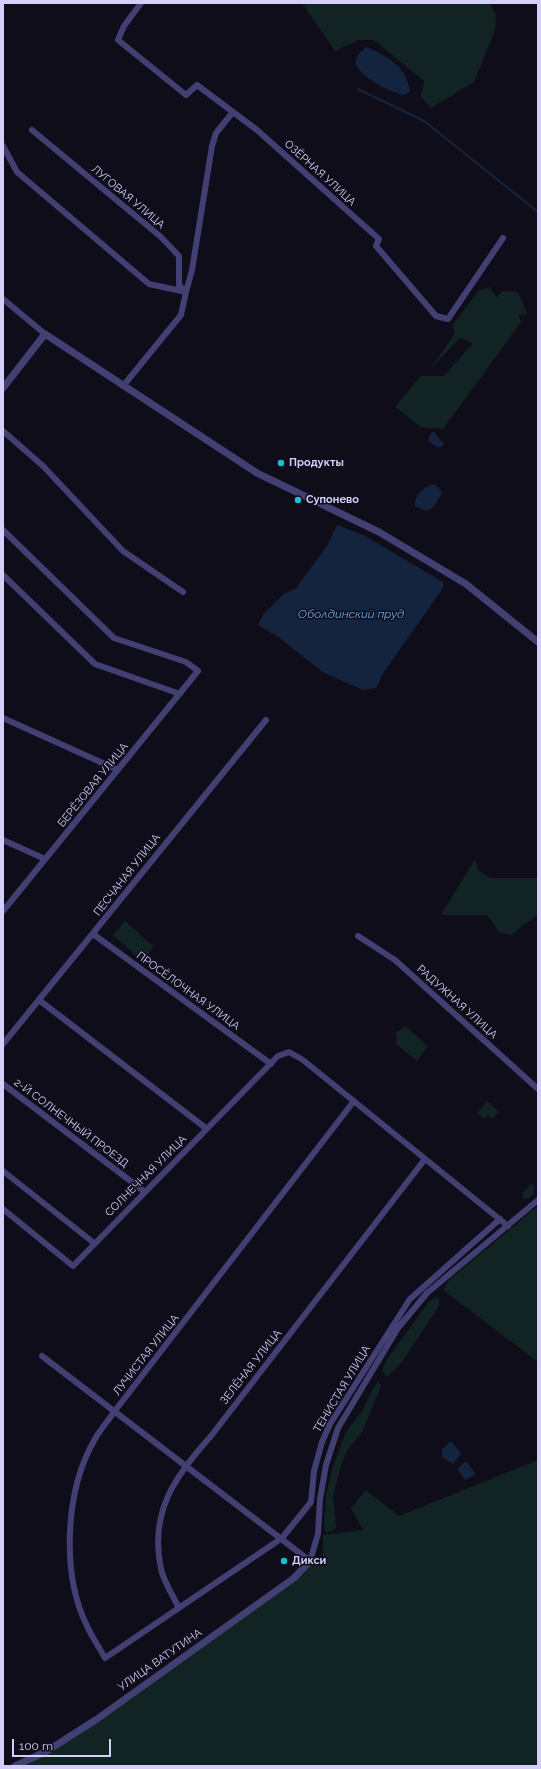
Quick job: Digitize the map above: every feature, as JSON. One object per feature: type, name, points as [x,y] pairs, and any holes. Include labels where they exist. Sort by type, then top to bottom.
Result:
[{"type":"street","name":"ОЗЁРНАЯ УЛИЦА","points":[[141,3],[124,26],[118,40],[186,95],[197,85],[257,130],[379,239],[376,246],[436,316],[448,319],[503,238]]},
{"type":"street","points":[[124,386],[182,315],[192,270],[212,146],[216,132],[233,112]]},
{"type":"street","name":"ЛУГОВАЯ УЛИЦА","points":[[32,130],[161,237],[179,256],[179,285],[186,292]]},
{"type":"street","points":[[3,146],[17,172],[149,284],[186,292]]},
{"type":"street","points":[[3,299],[45,334],[257,473],[379,532],[466,584],[538,642]]},
{"type":"street","points":[[3,388],[45,334]]},
{"type":"street","points":[[3,430],[43,466],[123,551],[183,592]]},
{"type":"street","name":"БЕРЁЗОВАЯ УЛИЦА","points":[[3,530],[114,638],[186,662],[198,671],[3,911]]},
{"type":"street","points":[[3,575],[95,664],[180,694]]},
{"type":"street","points":[[3,718],[118,770]]},
{"type":"street","name":"ПЕСЧАНАЯ УЛИЦА","points":[[3,1044],[93,934],[130,885],[266,720]]},
{"type":"street","points":[[3,840],[45,859]]},
{"type":"street","name":"ПРОСЁЛОЧНАЯ УЛИЦА","points":[[93,934],[271,1064]]},
{"type":"street","name":"РАДУЖНАЯ УЛИЦА","points":[[358,936],[395,960],[538,1089]]},
{"type":"street","points":[[39,1000],[207,1129]]},
{"type":"street","name":"СОЛНЕЧНАЯ УЛИЦА","points":[[3,1209],[73,1266],[278,1056],[289,1052],[303,1060],[354,1101]]},
{"type":"street","name":"2-Й СОЛНЕЧНЫЙ ПРОЕЗД","points":[[3,1084],[145,1192]]},
{"type":"street","points":[[354,1101],[508,1226]]},
{"type":"street","name":"ЛУЧИСТАЯ УЛИЦА","points":[[105,1658],[86,1625],[75,1591],[71,1563],[70,1536],[78,1479],[94,1440],[354,1101]]},
{"type":"street","name":"ЗЕЛЁНАЯ УЛИЦА","points":[[179,1608],[162,1571],[158,1530],[168,1495],[185,1466],[211,1436],[425,1159]]},
{"type":"street","points":[[3,1171],[94,1243]]},
{"type":"street","points":[[42,1356],[185,1466],[282,1538],[310,1561],[318,1534],[320,1499],[326,1465],[338,1428],[398,1328],[428,1293],[538,1200]]},
{"type":"street","name":"ТЕНИСТАЯ УЛИЦА","points":[[105,1658],[282,1538],[311,1502],[314,1471],[322,1442],[330,1424],[410,1299],[500,1219]]},
{"type":"street","name":"УЛИЦА ВАТУТИНА","points":[[15,1766],[48,1751],[97,1719],[294,1578],[310,1561]]},
{"type":"green space","points":[[302,3],[489,3],[496,14],[495,30],[474,82],[431,108],[421,97],[424,81],[374,40],[358,40],[335,51]]},
{"type":"green space","points":[[489,287],[497,297],[503,291],[518,292],[527,314],[519,316],[521,322],[443,429],[421,427],[395,407],[421,376],[444,376],[473,343],[460,338],[431,368],[455,333],[452,326],[478,291]]},
{"type":"green space","points":[[475,859],[479,871],[490,878],[538,878],[538,914],[511,935],[500,933],[487,915],[441,915]]},
{"type":"green space","points":[[125,921],[154,947],[142,961],[113,935]]},
{"type":"green space","points":[[405,1026],[428,1046],[417,1061],[395,1043],[397,1039],[395,1034]]},
{"type":"green space","points":[[487,1101],[499,1112],[492,1119],[488,1115],[484,1119],[477,1113]]},
{"type":"green space","points":[[531,1183],[535,1186],[534,1193],[529,1198],[523,1199],[523,1193]]},
{"type":"green space","points":[[538,1206],[538,1362],[443,1290],[449,1280]]},
{"type":"green space","points":[[439,1297],[439,1305],[437,1309],[402,1362],[387,1377],[382,1371],[387,1359],[428,1303],[434,1298]]},
{"type":"green space","points":[[378,1381],[381,1386],[362,1432],[348,1449],[341,1465],[333,1496],[336,1527],[334,1530],[326,1533],[324,1526],[326,1496],[332,1469],[346,1432],[362,1411]]},
{"type":"green space","points":[[538,1460],[538,1766],[15,1766],[48,1751],[294,1578],[310,1561],[323,1565],[323,1535],[363,1530],[351,1508],[366,1490],[399,1516]]},
{"type":"water","points":[[366,47],[389,59],[401,69],[405,75],[410,92],[403,95],[383,87],[369,79],[358,69],[355,63],[358,55]]},
{"type":"water","points":[[434,432],[444,444],[441,447],[437,447],[428,441],[431,433]]},
{"type":"water","points":[[434,484],[441,490],[442,493],[434,507],[426,511],[415,506],[416,499],[420,492]]},
{"type":"water","name":"Оболдинский пруд","points":[[337,525],[363,535],[443,582],[443,588],[384,672],[376,688],[363,690],[324,673],[277,636],[258,625],[263,615],[284,594],[296,588],[327,546]]},
{"type":"water","points":[[451,1441],[461,1453],[453,1464],[442,1457],[442,1449]]},
{"type":"water","points":[[466,1461],[476,1474],[465,1480],[457,1469]]},
{"type":"waterway","points":[[358,89],[424,121],[538,212]]},
{"type":"place","name":"Продукты","points":[[281,463]]},
{"type":"place","name":"Супонево","points":[[298,500]]},
{"type":"place","name":"Дикси","points":[[284,1561]]}]
